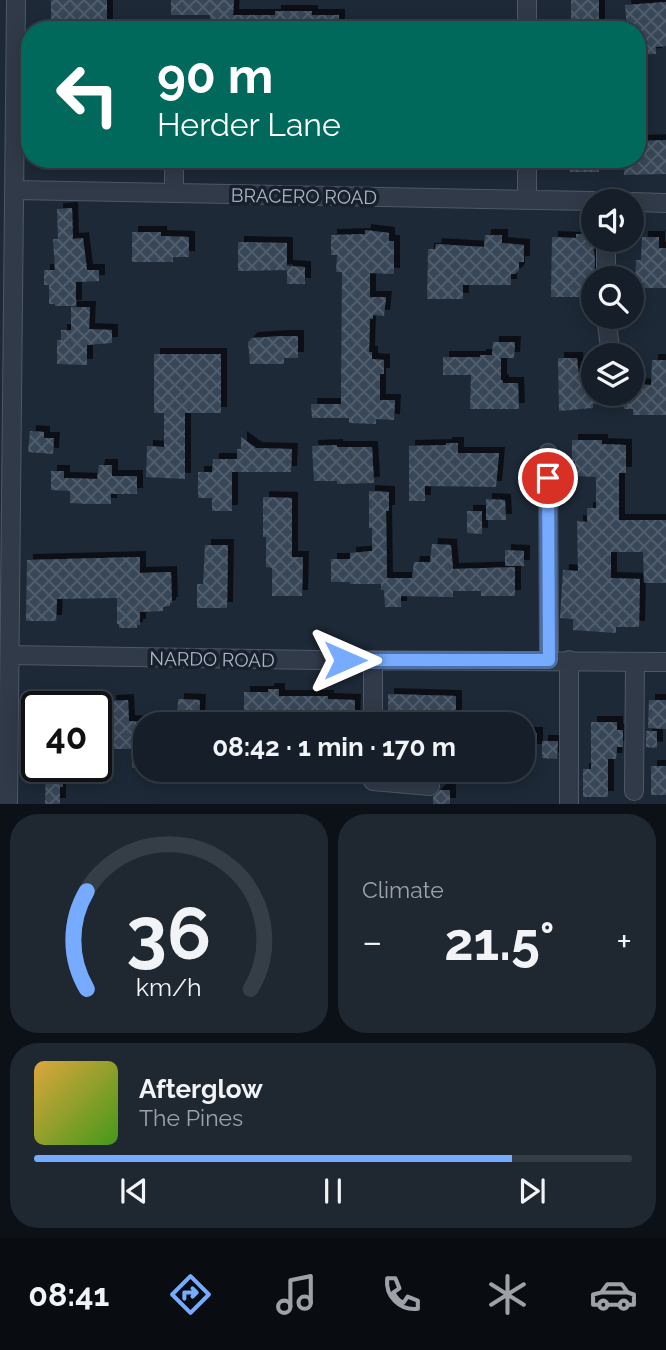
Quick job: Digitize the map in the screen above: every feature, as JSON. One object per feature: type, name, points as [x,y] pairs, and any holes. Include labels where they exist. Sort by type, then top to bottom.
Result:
[{"type":"street","points":[[8,804],[7,296],[15,190],[8,27],[16,0]]},
{"type":"street","points":[[527,0],[527,21]]},
{"type":"street","points":[[174,168],[174,193]]},
{"type":"street","points":[[527,168],[527,200]]},
{"type":"street","name":"BRACERO ROAD","points":[[15,190],[581,201]]},
{"type":"street","points":[[644,202],[666,203]]},
{"type":"street","points":[[548,453],[549,660]]},
{"type":"street","points":[[373,660],[373,712]]},
{"type":"street","name":"NARDO ROAD","points":[[7,663],[373,660],[666,662]]},
{"type":"street","points":[[569,660],[569,804]]},
{"type":"street","points":[[634,791],[635,662]]},
{"type":"street","points":[[384,782],[430,786]]},
{"type":"building","points":[[51,0],[107,0],[107,21],[51,21]]},
{"type":"building","points":[[171,0],[234,0],[233,15],[275,15],[275,11],[312,11],[312,15],[339,15],[339,21],[210,21],[210,15],[171,15]]},
{"type":"building","points":[[571,0],[599,0],[599,21],[571,21]]},
{"type":"building","points":[[666,2],[666,46],[656,47],[656,54],[646,55],[646,21],[626,21],[625,5]]},
{"type":"building","points":[[666,140],[666,174],[624,175],[624,168],[646,168],[646,141]]},
{"type":"building","points":[[570,168],[599,168],[599,172],[570,172]]},
{"type":"building","points":[[72,208],[73,239],[83,238],[87,270],[99,270],[99,281],[76,282],[76,306],[55,306],[49,304],[49,285],[44,285],[44,270],[55,270],[53,239],[58,239],[57,209]]},
{"type":"building","points":[[365,230],[389,233],[389,241],[394,241],[394,274],[370,273],[370,297],[386,297],[384,316],[373,315],[373,319],[370,319],[369,352],[372,352],[372,359],[384,360],[384,374],[380,374],[380,400],[395,400],[394,420],[376,419],[376,424],[349,423],[349,418],[312,418],[311,404],[341,404],[342,272],[336,272],[337,255],[331,255],[331,235],[365,234]]},
{"type":"building","points":[[132,232],[161,232],[161,236],[189,237],[189,257],[173,257],[173,262],[132,262]]},
{"type":"building","points":[[576,234],[581,234],[581,252],[594,252],[595,266],[581,266],[581,297],[551,297],[552,237],[576,238]]},
{"type":"building","points":[[485,235],[502,235],[502,243],[524,245],[524,262],[519,262],[519,270],[511,274],[511,285],[463,285],[463,299],[427,299],[428,249],[435,249],[436,244],[484,247]]},
{"type":"building","points":[[644,237],[659,237],[659,248],[666,248],[666,288],[644,288],[644,266],[636,266],[636,260],[641,260]]},
{"type":"building","points":[[238,242],[287,243],[287,270],[238,271]]},
{"type":"building","points":[[287,266],[305,267],[305,284],[287,284]]},
{"type":"building","points":[[71,307],[90,307],[89,329],[112,330],[112,343],[87,345],[87,365],[57,364],[57,340],[61,340],[61,330],[71,330]]},
{"type":"building","points":[[298,336],[298,358],[284,358],[284,364],[250,364],[248,342],[252,338]]},
{"type":"building","points":[[493,342],[515,342],[514,358],[501,358],[501,380],[503,383],[518,383],[519,409],[470,409],[471,375],[443,375],[443,357],[492,355]]},
{"type":"building","points":[[154,354],[221,354],[221,413],[185,413],[185,479],[146,477],[147,446],[164,447],[164,413],[154,413]]},
{"type":"building","points":[[558,358],[577,358],[581,377],[581,406],[593,408],[559,411]]},
{"type":"building","points":[[652,360],[666,360],[666,415],[633,415],[633,409],[621,406],[644,406],[644,385],[651,385]]},
{"type":"building","points":[[30,431],[44,432],[44,438],[54,438],[53,454],[28,452]]},
{"type":"building","points":[[241,437],[256,448],[292,449],[291,472],[232,472],[232,511],[212,511],[212,498],[198,498],[198,472],[212,472],[213,459],[237,459],[237,449],[241,449]]},
{"type":"building","points":[[572,440],[602,440],[602,444],[626,445],[626,473],[619,473],[619,520],[666,520],[666,583],[644,583],[643,552],[611,552],[611,578],[640,579],[639,627],[616,627],[616,633],[573,630],[573,619],[560,618],[563,570],[578,571],[577,521],[587,522],[587,508],[596,508],[596,477],[575,476]]},
{"type":"building","points":[[458,443],[458,453],[499,453],[496,487],[425,486],[425,501],[409,501],[409,446]]},
{"type":"building","points":[[312,446],[372,447],[374,483],[337,484],[337,481],[314,481]]},
{"type":"building","points":[[99,465],[112,465],[112,476],[137,476],[137,494],[111,494],[111,504],[87,504],[70,503],[70,491],[51,490],[51,471],[64,471],[64,478],[97,479]]},
{"type":"building","points":[[369,491],[389,492],[389,511],[386,511],[387,578],[412,578],[414,562],[430,562],[432,544],[451,545],[453,569],[515,567],[515,596],[481,596],[481,591],[453,591],[453,597],[401,596],[401,607],[385,607],[381,584],[331,582],[331,559],[350,559],[350,553],[372,551]]},
{"type":"building","points":[[263,497],[292,498],[292,557],[303,557],[302,596],[272,596],[272,568],[266,567],[266,537],[263,537]]},
{"type":"building","points":[[486,499],[505,500],[506,520],[486,520]]},
{"type":"building","points":[[467,511],[482,511],[482,534],[467,533]]},
{"type":"building","points":[[205,545],[228,545],[227,608],[197,608],[197,584],[203,584]]},
{"type":"building","points":[[505,550],[524,551],[524,566],[505,566]]},
{"type":"building","points":[[140,557],[140,573],[171,572],[172,603],[163,607],[163,611],[140,612],[140,625],[137,625],[137,628],[119,628],[117,598],[57,599],[56,621],[26,621],[27,560]]},
{"type":"building","points":[[268,689],[279,689],[279,696],[328,696],[328,699],[355,700],[354,712],[244,712],[244,692],[268,692]]},
{"type":"building","points":[[388,694],[456,696],[456,712],[388,712]]},
{"type":"building","points":[[178,699],[200,700],[200,712],[177,712]]},
{"type":"building","points":[[128,700],[129,721],[133,721],[133,749],[114,749],[112,745],[112,701]]},
{"type":"building","points":[[649,700],[666,700],[666,729],[648,728]]},
{"type":"building","points":[[591,722],[617,722],[617,730],[623,730],[623,747],[617,747],[616,759],[608,759],[608,797],[583,797],[583,769],[591,769]]},
{"type":"building","points":[[646,731],[657,731],[657,748],[646,747]]},
{"type":"building","points":[[535,733],[537,733],[535,750]]},
{"type":"building","points":[[542,741],[558,741],[557,759],[542,758]]},
{"type":"building","points":[[651,766],[666,766],[666,795],[651,795]]},
{"type":"building","points":[[46,782],[88,782],[63,783],[63,787],[60,787],[60,804],[45,804]]},
{"type":"building","points":[[440,790],[450,790],[450,804],[433,804],[433,797]]},
{"type":"route","points":[[345,660],[549,660],[548,478]]}]
